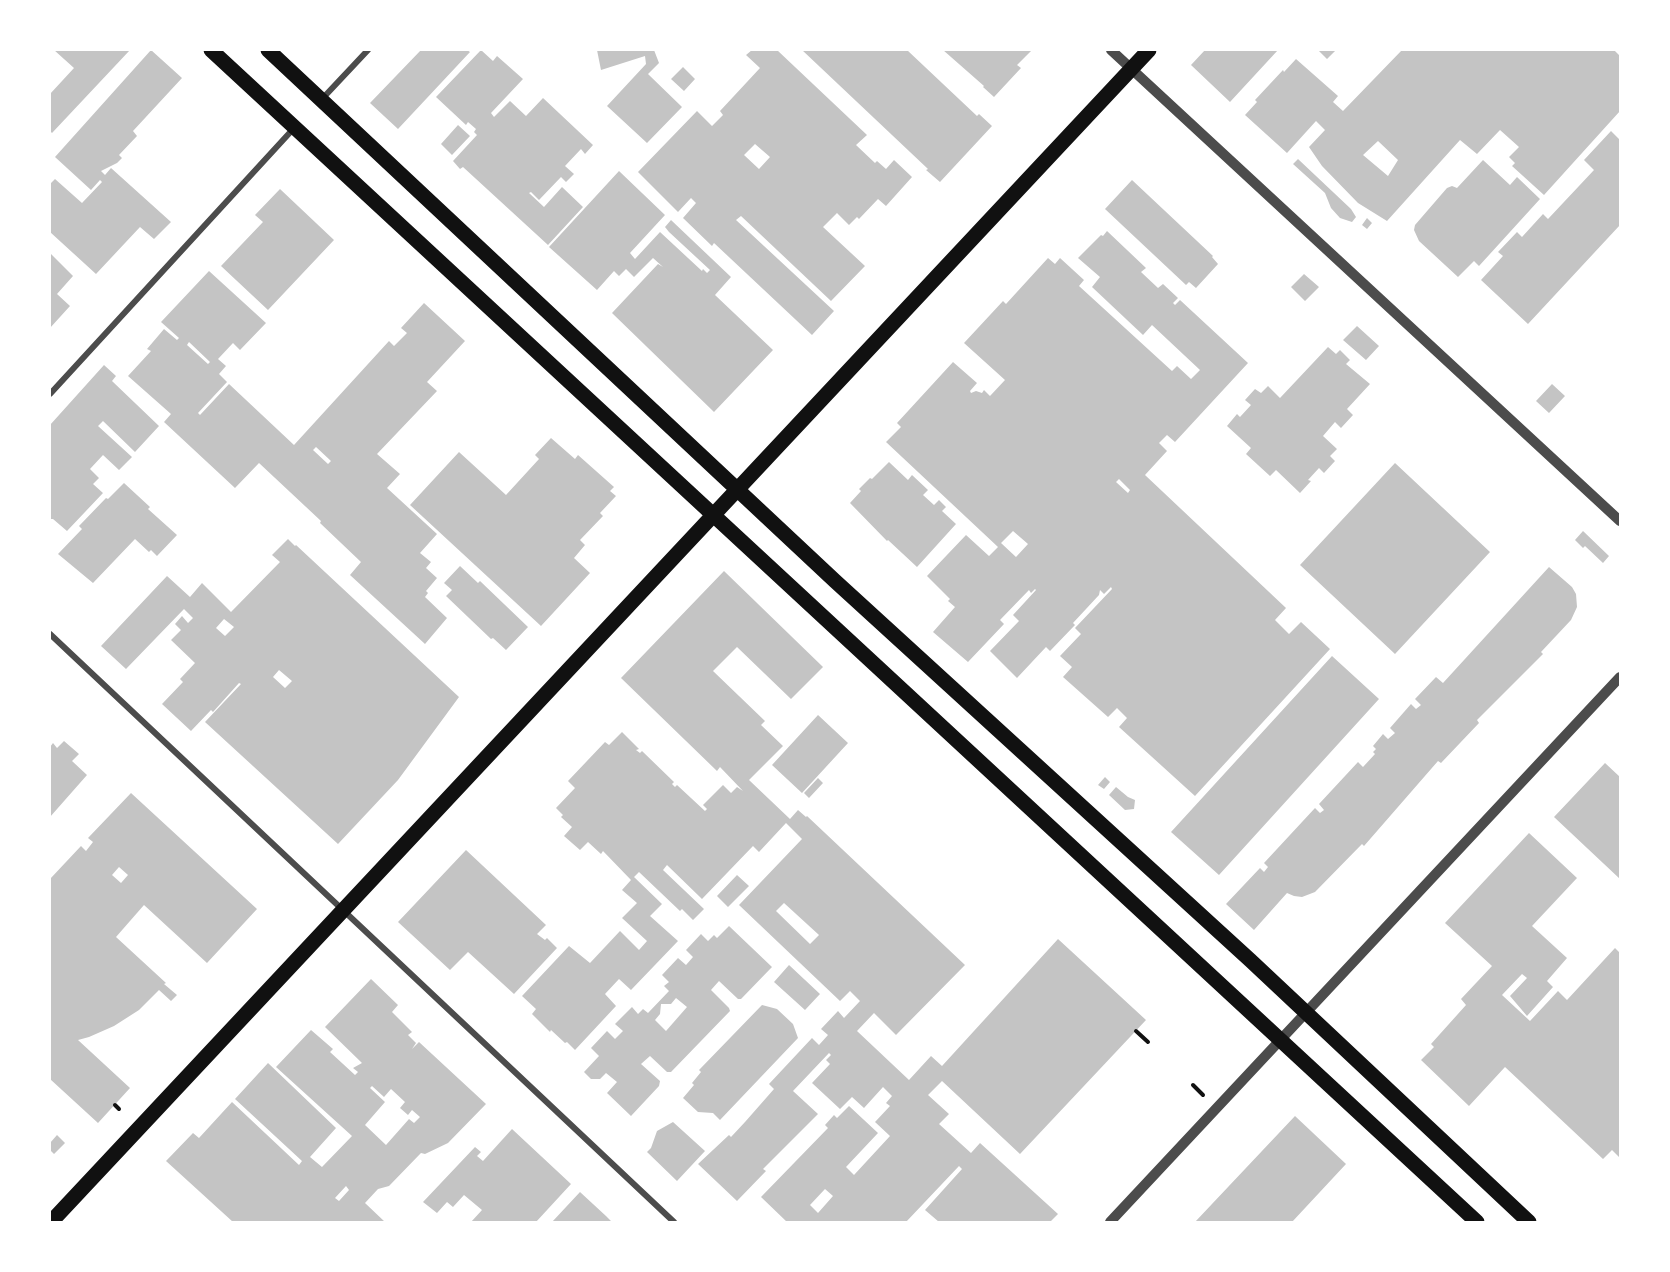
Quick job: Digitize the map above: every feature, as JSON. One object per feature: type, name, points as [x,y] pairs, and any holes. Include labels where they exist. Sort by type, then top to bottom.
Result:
[{"type":"main road","points":[[211,50],[1477,1222]]},
{"type":"main road","points":[[268,50],[737,490],[1307,1013],[1529,1222]]},
{"type":"main road","points":[[51,1222],[1149,50]]},
{"type":"street","points":[[322,99],[368,50]]},
{"type":"street","points":[[1111,50],[1620,521]]},
{"type":"street","points":[[50,394],[296,127]]},
{"type":"street","points":[[50,634],[674,1222]]},
{"type":"street","points":[[1110,1222],[1620,676]]},
{"type":"path","points":[[1136,1031],[1148,1042]]},
{"type":"path","points":[[1193,1085],[1204,1095]]},
{"type":"building","points":[[54,50],[130,50],[52,133],[50,131],[50,94],[74,68]]},
{"type":"building","points":[[151,50],[182,78],[133,131],[137,136],[119,155],[122,158],[101,171],[105,175],[111,168],[171,222],[154,239],[140,227],[96,274],[50,232],[50,184],[55,179],[82,203],[102,182],[100,180],[91,190],[55,157]]},
{"type":"building","points":[[421,50],[467,50],[470,52],[398,129],[370,103]]},
{"type":"building","points":[[481,50],[493,61],[497,56],[523,79],[491,113],[494,117],[510,101],[526,116],[543,98],[593,145],[585,154],[581,149],[565,166],[574,174],[566,182],[561,177],[539,200],[531,192],[529,193],[544,207],[562,187],[583,207],[548,245],[463,167],[460,169],[453,161],[477,135],[474,132],[476,129],[468,122],[466,125],[436,97]]},
{"type":"building","points":[[597,50],[654,50],[659,63],[648,74],[682,107],[647,143],[607,106],[646,64],[645,56],[601,70]]},
{"type":"building","points":[[752,50],[777,50],[867,135],[856,145],[875,163],[877,161],[886,169],[894,160],[912,177],[886,206],[878,199],[859,219],[857,217],[849,225],[837,213],[823,227],[865,266],[831,301],[741,216],[736,220],[834,311],[812,335],[714,243],[712,246],[683,218],[696,203],[691,198],[678,212],[638,172],[697,111],[712,126],[723,115],[720,111],[760,68],[746,55]],"holes":[[[755,144],[770,157],[759,169],[744,155]]]},
{"type":"building","points":[[802,50],[907,50],[977,116],[979,114],[992,126],[940,182]]},
{"type":"building","points":[[943,50],[1032,50],[1017,65],[1021,68],[994,97]]},
{"type":"building","points":[[1205,50],[1278,50],[1230,102],[1191,65]]},
{"type":"building","points":[[1318,50],[1336,50],[1327,59]]},
{"type":"building","points":[[1402,50],[1614,50],[1620,56],[1620,111],[1544,195],[1512,166],[1515,163],[1509,157],[1519,147],[1500,130],[1477,154],[1460,140],[1387,221],[1358,203],[1322,166],[1309,147],[1325,130],[1316,121],[1287,153],[1245,115],[1257,102],[1255,100],[1296,59],[1338,96],[1333,102],[1343,111]],"holes":[[[1378,141],[1398,160],[1388,176],[1363,155]]]},
{"type":"building","points":[[683,67],[695,79],[684,91],[671,79]]},
{"type":"building","points":[[458,125],[470,136],[452,155],[441,144]]},
{"type":"building","points":[[1611,131],[1620,140],[1620,225],[1528,324],[1481,280],[1503,256],[1498,252],[1517,232],[1522,237],[1543,214],[1548,219],[1594,170],[1584,160]]},
{"type":"building","points":[[1298,159],[1351,209],[1356,217],[1352,222],[1340,218],[1331,208],[1325,193],[1293,164]]},
{"type":"building","points":[[1483,160],[1510,185],[1517,177],[1540,199],[1479,266],[1474,261],[1458,277],[1419,241],[1414,230],[1415,225],[1447,188],[1452,186],[1457,188]]},
{"type":"building","points":[[619,171],[665,215],[630,253],[635,259],[660,232],[702,271],[703,269],[707,273],[710,270],[665,227],[671,220],[731,277],[715,295],[773,350],[714,412],[612,313],[658,264],[663,267],[653,258],[634,277],[626,269],[619,276],[614,271],[597,290],[549,247]]},
{"type":"building","points":[[1132,180],[1213,256],[1218,264],[1196,288],[1189,282],[1186,285],[1105,209]]},
{"type":"building","points":[[280,189],[334,240],[268,310],[221,266],[263,222],[255,215]]},
{"type":"building","points":[[1367,218],[1372,223],[1367,229],[1362,225]]},
{"type":"building","points":[[1107,231],[1146,268],[1141,272],[1158,288],[1163,284],[1178,298],[1173,303],[1175,305],[1180,300],[1248,363],[1175,442],[1167,435],[1159,443],[1167,451],[1145,475],[1286,608],[1275,620],[1289,634],[1301,622],[1330,649],[1195,796],[1119,727],[1127,718],[1117,708],[1108,717],[1063,677],[1072,667],[1060,656],[1081,634],[1075,628],[1112,589],[1111,587],[1104,594],[1100,590],[1099,595],[1073,623],[1075,625],[1050,651],[1046,647],[1017,678],[990,651],[1019,621],[1013,615],[1035,589],[1031,593],[1029,590],[1000,620],[1004,624],[968,662],[933,632],[955,607],[927,576],[966,535],[989,556],[998,547],[886,442],[901,427],[897,423],[953,362],[977,383],[970,391],[971,393],[976,391],[982,393],[984,390],[990,396],[1005,380],[964,343],[1003,301],[1006,304],[1048,258],[1055,264],[1060,258],[1084,280],[1079,286],[1172,371],[1177,366],[1191,379],[1200,370],[1152,325],[1143,335],[1092,287],[1100,277],[1078,258],[1101,235],[1103,236]],"holes":[[[1119,479],[1130,490],[1128,493],[1116,482]],[[1013,531],[1028,544],[1016,557],[1001,543]]]},
{"type":"building","points":[[50,253],[73,276],[57,294],[70,306],[50,328]]},
{"type":"building","points":[[209,271],[266,323],[240,350],[233,343],[218,359],[226,366],[219,374],[227,382],[198,413],[200,415],[229,384],[294,445],[389,341],[394,346],[407,333],[401,328],[424,303],[465,341],[427,382],[437,391],[377,454],[400,474],[387,488],[437,534],[420,553],[431,562],[426,568],[437,578],[426,591],[428,593],[425,597],[447,618],[425,644],[350,575],[361,562],[259,463],[235,488],[164,422],[171,414],[128,376],[151,351],[147,349],[164,329],[177,340],[179,338],[161,322]],"holes":[[[189,342],[210,362],[208,364],[187,345]],[[316,447],[331,461],[328,464],[313,450]]]},
{"type":"building","points":[[1304,274],[1319,287],[1305,301],[1291,287]]},
{"type":"building","points":[[1357,326],[1379,346],[1366,360],[1343,340]]},
{"type":"building","points":[[1328,347],[1336,354],[1340,350],[1350,360],[1346,364],[1370,384],[1347,409],[1353,415],[1341,428],[1335,422],[1323,436],[1337,449],[1330,456],[1335,461],[1324,473],[1319,468],[1300,493],[1276,470],[1270,476],[1246,454],[1251,448],[1227,426],[1237,414],[1240,417],[1251,405],[1245,400],[1255,389],[1261,393],[1268,386],[1280,398]]},
{"type":"building","points":[[104,365],[116,376],[112,381],[159,426],[135,452],[103,421],[98,426],[132,457],[119,470],[103,455],[90,469],[99,478],[93,484],[103,493],[67,531],[50,519],[50,425]]},
{"type":"building","points":[[1552,384],[1565,396],[1549,413],[1536,401]]},
{"type":"building","points":[[551,438],[575,459],[578,455],[614,487],[610,491],[616,496],[600,513],[603,516],[580,540],[585,545],[574,558],[590,573],[541,626],[410,505],[459,452],[506,495],[539,459],[535,455]]},
{"type":"building","points":[[889,462],[908,480],[912,475],[928,490],[923,495],[934,505],[939,500],[946,507],[942,511],[956,524],[917,567],[887,541],[850,503],[861,491],[859,489]]},
{"type":"building","points":[[1395,463],[1490,552],[1395,654],[1300,565]]},
{"type":"building","points":[[124,483],[177,535],[157,556],[135,539],[93,583],[58,554],[82,529],[79,526]]},
{"type":"building","points":[[1583,531],[1609,556],[1603,563],[1575,540]]},
{"type":"building","points":[[288,539],[296,545],[459,697],[398,780],[338,844],[205,722],[241,684],[239,683],[213,712],[211,710],[191,731],[162,704],[183,682],[180,679],[195,663],[171,640],[181,630],[175,624],[182,616],[188,623],[193,618],[184,609],[126,669],[101,646],[167,576],[190,597],[202,583],[231,612],[280,562],[272,555]],"holes":[[[224,619],[234,627],[225,636],[216,628]],[[279,670],[292,681],[285,688],[273,677]]]},
{"type":"building","points":[[460,566],[478,583],[480,581],[528,627],[506,650],[493,638],[491,639],[446,596],[452,590],[444,583]]},
{"type":"building","points":[[1549,567],[1572,587],[1576,594],[1577,607],[1571,620],[1541,652],[1543,654],[1477,720],[1479,723],[1441,763],[1438,761],[1364,846],[1362,844],[1315,892],[1302,897],[1287,893],[1254,930],[1226,904],[1260,868],[1264,872],[1268,867],[1264,863],[1315,808],[1320,813],[1324,810],[1319,804],[1358,762],[1363,767],[1375,754],[1373,752],[1376,749],[1373,746],[1383,734],[1388,739],[1395,733],[1390,728],[1411,704],[1416,709],[1421,705],[1415,699],[1436,677],[1443,683]]},
{"type":"building","points":[[724,571],[823,667],[791,699],[737,647],[713,671],[765,721],[761,725],[783,746],[749,780],[790,819],[798,810],[807,816],[965,965],[896,1035],[874,1013],[857,1031],[909,1080],[931,1056],[942,1066],[1058,939],[1146,1020],[1020,1154],[942,1081],[928,1095],[949,1114],[939,1124],[971,1153],[980,1143],[1058,1214],[1050,1222],[939,1222],[925,1210],[962,1169],[959,1166],[906,1222],[787,1222],[761,1197],[828,1128],[825,1125],[834,1115],[837,1118],[849,1106],[878,1133],[846,1167],[854,1175],[890,1136],[875,1122],[890,1106],[886,1103],[892,1096],[883,1087],[864,1108],[852,1097],[840,1109],[812,1083],[830,1064],[826,1060],[831,1055],[829,1053],[793,1091],[818,1114],[763,1169],[766,1171],[737,1201],[698,1164],[729,1135],[731,1137],[745,1122],[774,1089],[769,1084],[812,1038],[819,1045],[828,1035],[821,1029],[838,1011],[844,1018],[860,1001],[850,991],[840,1001],[739,905],[802,839],[786,823],[759,852],[753,846],[702,899],[667,865],[663,870],[704,909],[693,920],[682,909],[680,911],[639,872],[634,877],[662,904],[650,916],[678,941],[631,990],[619,979],[605,994],[616,1006],[575,1050],[551,1030],[550,1032],[532,1014],[536,1009],[522,996],[569,946],[590,963],[620,931],[639,950],[647,941],[622,918],[637,903],[622,890],[631,880],[603,851],[601,854],[588,842],[580,850],[564,836],[572,827],[561,817],[563,815],[556,808],[575,788],[568,781],[605,742],[609,745],[622,732],[639,749],[636,750],[640,753],[642,751],[674,782],[672,784],[675,787],[677,785],[705,811],[707,809],[703,805],[723,785],[731,793],[737,787],[743,791],[720,767],[717,771],[621,678]],"holes":[[[784,903],[819,935],[810,944],[776,911]],[[825,1189],[833,1196],[818,1213],[810,1205]]]},
{"type":"building","points":[[1332,656],[1379,699],[1219,875],[1171,832]]},
{"type":"building","points":[[818,715],[848,743],[802,793],[772,765]]},
{"type":"building","points":[[64,741],[79,754],[72,761],[87,775],[50,817],[50,747],[53,743],[57,748]]},
{"type":"building","points":[[1605,763],[1620,777],[1620,879],[1554,817]]},
{"type":"building","points":[[1105,777],[1110,782],[1104,789],[1098,785]]},
{"type":"building","points":[[818,778],[823,783],[809,798],[804,793]]},
{"type":"building","points":[[1116,787],[1135,800],[1134,809],[1125,810],[1109,795]]},
{"type":"building","points":[[131,793],[257,909],[207,963],[144,905],[116,937],[177,995],[171,1001],[159,990],[139,1010],[114,1026],[78,1040],[130,1088],[98,1123],[50,1079],[50,879],[81,846],[86,851],[93,842],[88,838]],"holes":[[[119,867],[128,875],[121,883],[112,875]]]},
{"type":"building","points":[[1529,833],[1577,878],[1532,926],[1567,958],[1547,981],[1553,987],[1527,1016],[1510,996],[1527,978],[1522,974],[1502,995],[1530,1021],[1558,991],[1567,1000],[1615,948],[1620,953],[1620,1158],[1612,1150],[1603,1159],[1505,1067],[1469,1106],[1421,1060],[1434,1047],[1431,1044],[1466,1005],[1461,999],[1492,966],[1445,923]]},
{"type":"building","points":[[466,850],[546,925],[537,934],[545,940],[547,938],[557,948],[514,994],[468,952],[450,970],[398,922]]},
{"type":"building","points":[[737,875],[749,886],[728,907],[717,896]]},
{"type":"building","points":[[729,926],[772,967],[741,999],[738,999],[719,981],[711,990],[730,1011],[671,1072],[667,1072],[650,1056],[641,1064],[660,1081],[659,1086],[631,1116],[607,1093],[617,1082],[606,1073],[600,1079],[591,1079],[584,1072],[599,1056],[591,1048],[607,1031],[615,1039],[623,1031],[615,1024],[632,1007],[638,1014],[643,1009],[648,1013],[669,991],[664,986],[669,982],[662,975],[678,958],[686,965],[693,957],[686,950],[701,934],[708,941],[714,935],[717,938]],"holes":[[[676,998],[687,1007],[666,1031],[655,1020],[660,1014],[661,1004],[671,1004]]]},
{"type":"building","points":[[789,965],[820,994],[805,1010],[774,982]]},
{"type":"building","points":[[371,979],[398,1005],[392,1012],[412,1032],[408,1035],[416,1043],[412,1049],[419,1042],[486,1104],[448,1143],[425,1154],[421,1153],[389,1186],[378,1189],[365,1203],[385,1222],[233,1222],[166,1161],[193,1133],[199,1138],[232,1102],[299,1165],[302,1161],[235,1099],[268,1063],[336,1128],[310,1157],[322,1167],[352,1136],[276,1067],[311,1030],[333,1049],[330,1052],[355,1075],[358,1072],[353,1068],[362,1063],[325,1027]],"holes":[[[372,1086],[384,1097],[391,1089],[405,1102],[400,1108],[408,1115],[412,1110],[420,1117],[414,1123],[409,1119],[386,1145],[365,1125],[385,1102],[370,1088]],[[346,1186],[349,1190],[339,1201],[335,1198]]]},
{"type":"building","points":[[762,1005],[777,1009],[793,1024],[798,1038],[720,1120],[713,1113],[698,1112],[683,1098],[694,1085],[692,1083],[701,1072],[699,1070]]},
{"type":"building","points":[[1295,1116],[1346,1164],[1292,1222],[1195,1222]]},
{"type":"building","points":[[673,1122],[705,1151],[677,1181],[647,1152],[651,1148],[657,1131]]},
{"type":"building","points":[[512,1129],[571,1184],[536,1222],[471,1222],[482,1210],[464,1195],[453,1207],[447,1202],[437,1213],[423,1202],[475,1147],[481,1152],[477,1156],[483,1161]]},
{"type":"building","points":[[57,1135],[65,1143],[54,1154],[50,1150],[50,1143]]},
{"type":"building","points":[[580,1192],[606,1216],[612,1222],[552,1222]]}]
